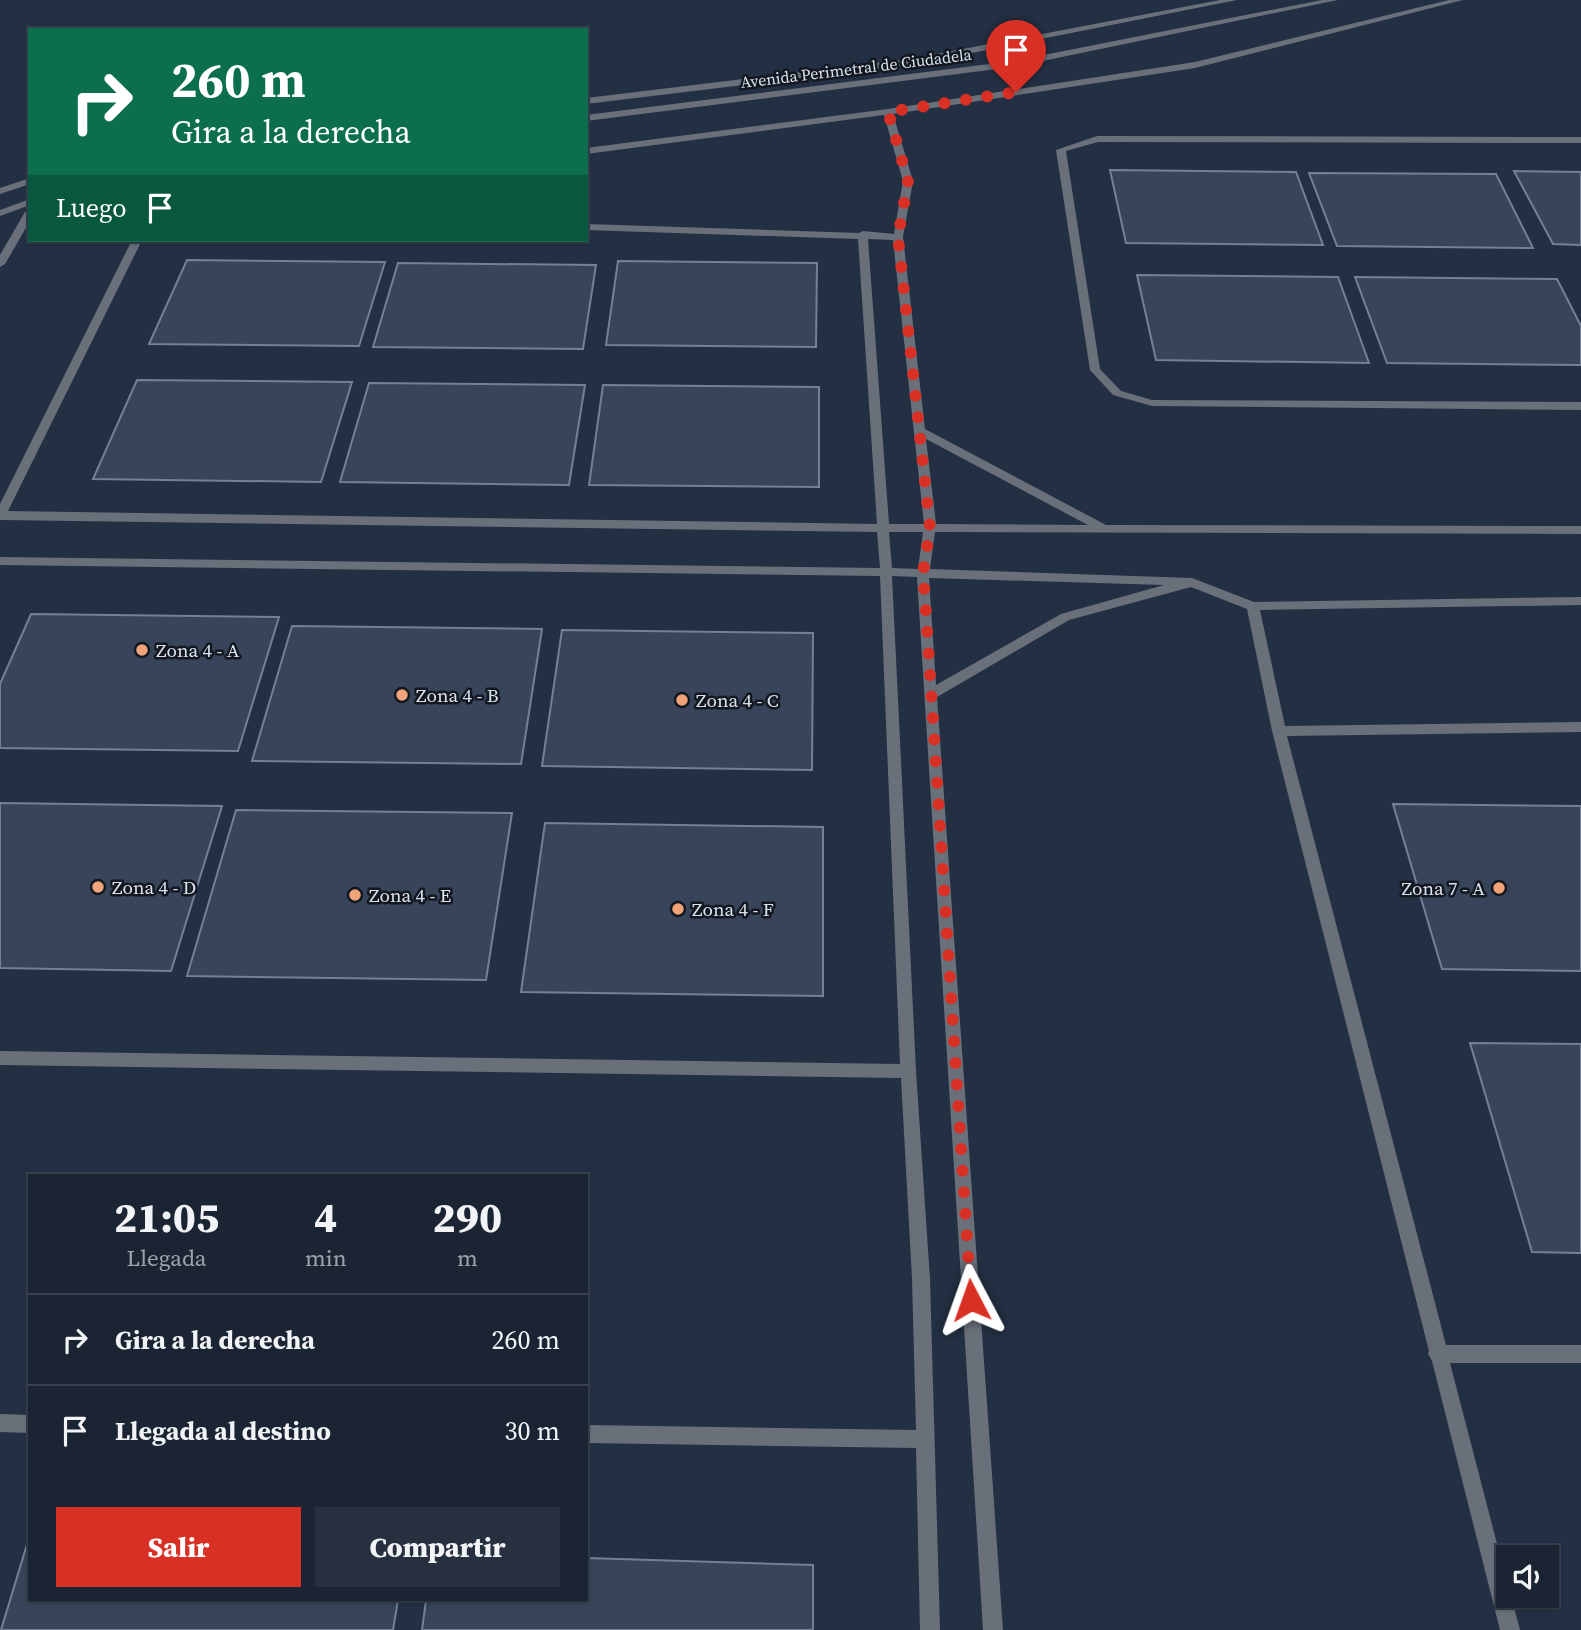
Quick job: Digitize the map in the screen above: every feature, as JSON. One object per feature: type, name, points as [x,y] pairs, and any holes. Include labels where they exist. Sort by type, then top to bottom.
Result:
[{"type":"street","name":"Avenida Perimetral de Ciudadela","points":[[588,101],[916,61],[1233,0]]},
{"type":"street","name":"Avenida Perimetral de Ciudadela","points":[[588,118],[1013,64],[1334,0]]},
{"type":"street","points":[[588,151],[888,112],[1195,65],[1459,0]]},
{"type":"street","points":[[888,112],[908,181],[898,237],[930,528],[923,573],[993,1630]]},
{"type":"street","points":[[1581,140],[1097,139],[1060,150],[1095,370],[1117,393],[1152,403],[1581,406]]},
{"type":"street","points":[[0,191],[28,182]]},
{"type":"street","points":[[0,213],[28,203]]},
{"type":"street","points":[[0,264],[28,215]]},
{"type":"street","points":[[588,227],[898,237]]},
{"type":"street","points":[[863,234],[886,572],[908,1070],[921,1279],[930,1630]]},
{"type":"street","points":[[136,242],[0,515],[883,528],[1581,530]]},
{"type":"street","points":[[920,431],[1104,527]]},
{"type":"street","points":[[0,561],[886,572],[1192,582],[1253,606],[1581,601]]},
{"type":"street","points":[[930,695],[1065,617],[1192,582]]},
{"type":"street","points":[[1253,606],[1279,731],[1510,1630]]},
{"type":"street","points":[[1279,731],[1581,727]]},
{"type":"street","points":[[0,1058],[908,1070]]},
{"type":"street","points":[[1437,1354],[1581,1354]]},
{"type":"street","points":[[0,1423],[28,1424]]},
{"type":"street","points":[[588,1434],[924,1440]]},
{"type":"building","points":[[1110,170],[1296,172],[1323,245],[1126,243]]},
{"type":"building","points":[[1514,171],[1581,172],[1581,245],[1553,244]]},
{"type":"building","points":[[1309,173],[1496,174],[1533,248],[1337,246]]},
{"type":"building","points":[[187,260],[385,262],[359,346],[149,344]]},
{"type":"building","points":[[618,261],[817,263],[816,347],[606,345]]},
{"type":"building","points":[[398,263],[596,265],[583,349],[373,347]]},
{"type":"building","points":[[1137,275],[1338,277],[1369,363],[1156,360]]},
{"type":"building","points":[[1355,277],[1557,279],[1581,326],[1581,365],[1387,363]]},
{"type":"building","points":[[137,380],[352,382],[321,482],[93,479]]},
{"type":"building","points":[[369,383],[585,385],[569,485],[340,482]]},
{"type":"building","points":[[603,385],[819,387],[819,487],[589,485]]},
{"type":"building","name":"Zona 4 - A","points":[[31,614],[279,617],[238,751],[0,748],[0,684]]},
{"type":"building","name":"Zona 4 - B","points":[[292,626],[542,629],[521,764],[252,761]]},
{"type":"building","name":"Zona 4 - C","points":[[562,630],[813,633],[812,770],[542,766]]},
{"type":"building","name":"Zona 4 - D","points":[[0,803],[222,806],[171,971],[0,968]]},
{"type":"building","name":"Zona 7 - A","points":[[1393,804],[1581,806],[1581,971],[1442,969]]},
{"type":"building","name":"Zona 4 - E","points":[[236,810],[512,813],[486,980],[187,976]]},
{"type":"building","name":"Zona 4 - F","points":[[545,823],[823,827],[823,996],[521,992]]},
{"type":"building","points":[[1470,1043],[1581,1044],[1581,1253],[1532,1252]]},
{"type":"building","points":[[28,1541],[28,1601],[398,1601],[393,1630],[1,1630]]},
{"type":"building","points":[[588,1558],[813,1565],[813,1630],[422,1630],[426,1601],[588,1601]]},
{"type":"place","name":"Zona 4 - A","points":[[142,650]]},
{"type":"place","name":"Zona 4 - B","points":[[402,695]]},
{"type":"place","name":"Zona 4 - C","points":[[682,700]]},
{"type":"place","name":"Zona 4 - D","points":[[98,887]]},
{"type":"place","name":"Zona 7 - A","points":[[1499,888]]},
{"type":"place","name":"Zona 4 - E","points":[[355,895]]},
{"type":"place","name":"Zona 4 - F","points":[[678,909]]},
{"type":"route","points":[[971,1300],[923,573],[930,528],[898,237],[908,181],[888,112],[1016,92]]}]
